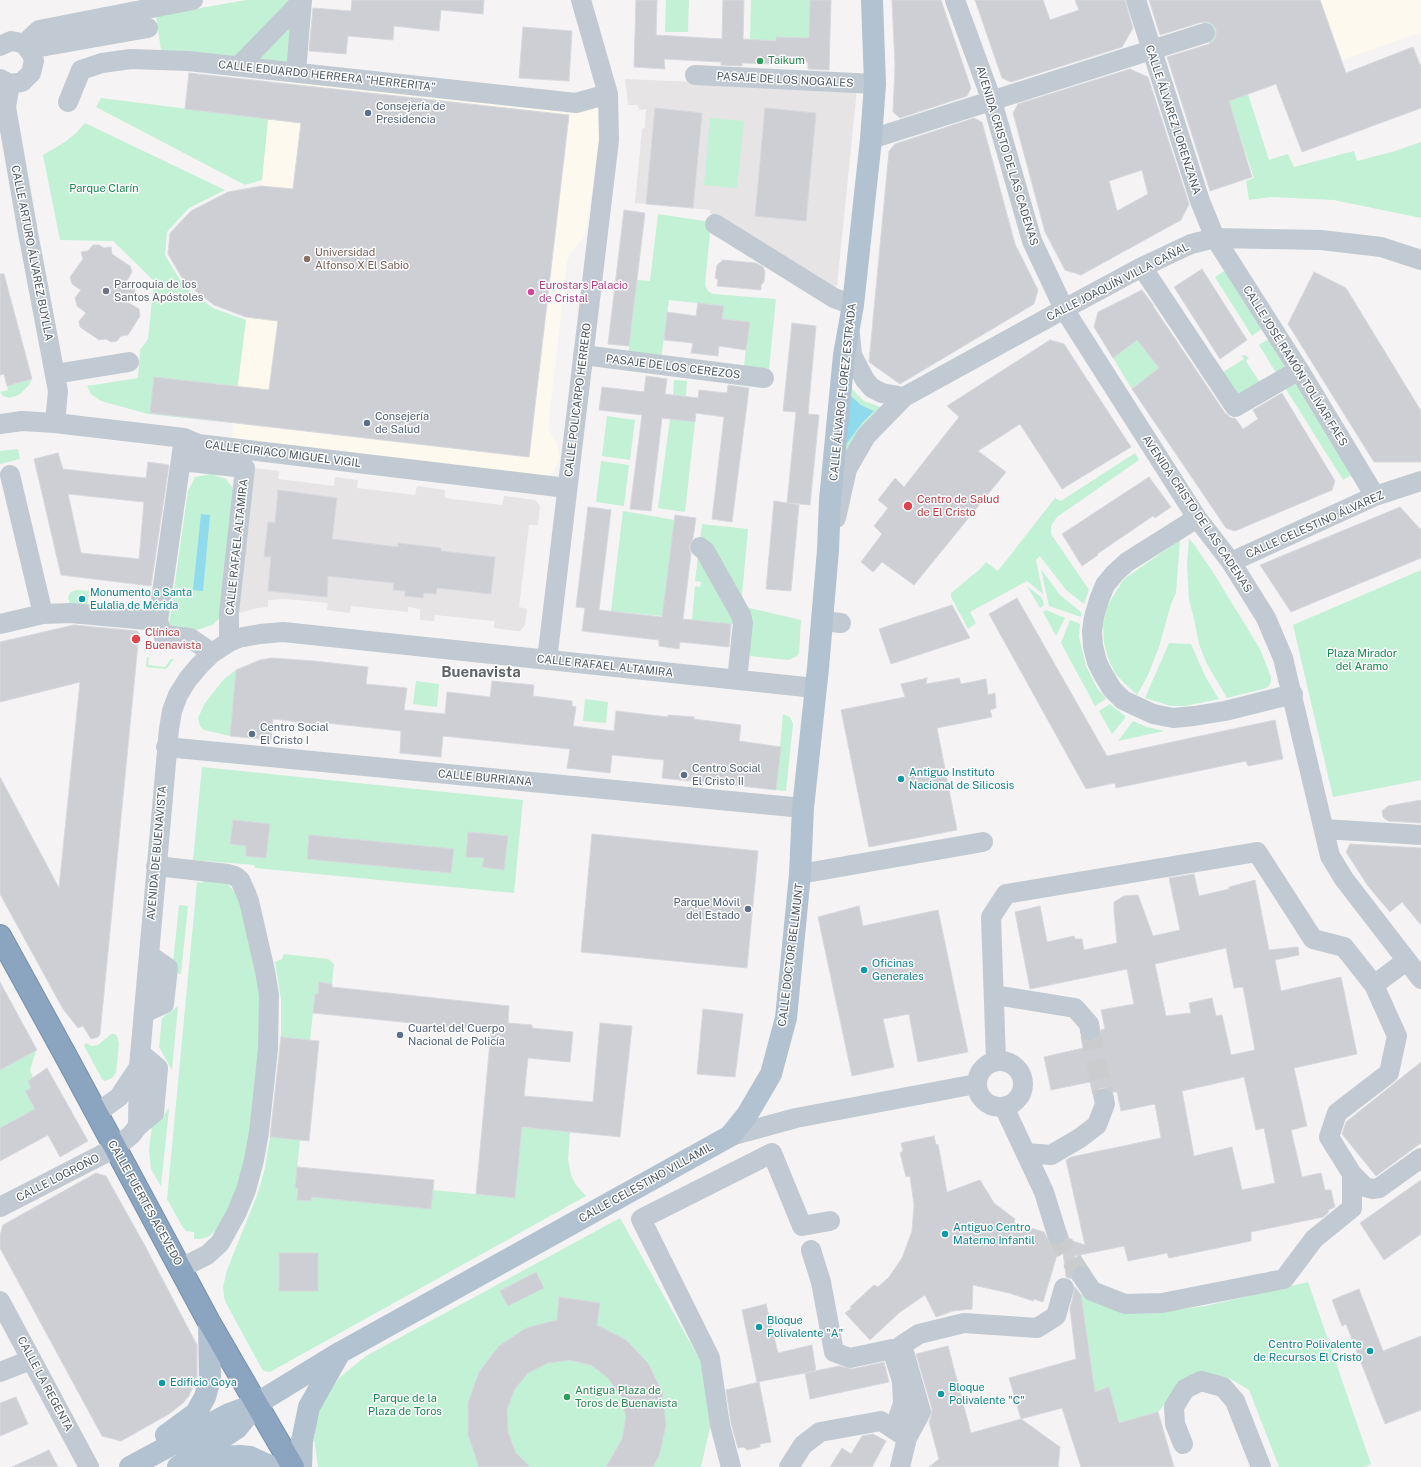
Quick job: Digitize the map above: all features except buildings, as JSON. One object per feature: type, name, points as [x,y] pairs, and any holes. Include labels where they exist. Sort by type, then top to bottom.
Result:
[{"type":"highway","name":"CALLE FUERTES ACEVEDO","points":[[0,936],[209,1322],[293,1467]]},
{"type":"main road","name":"CALLE ÁLVARO FLOREZ ESTRADA","points":[[803,808],[815,688],[831,622],[828,550],[830,500],[844,362],[850,328],[871,139],[875,84],[872,0]]},
{"type":"main road","name":"CALLE DOCTOR BELLMUNT","points":[[730,1136],[747,1114],[771,1074],[786,1018],[800,874],[803,808]]},
{"type":"main road","name":"CALLE CELESTINO VILLAMIL","points":[[256,1404],[341,1352],[730,1136]]},
{"type":"main road","points":[[123,1467],[196,1413],[205,1396],[210,1379],[209,1322]]},
{"type":"main road","points":[[301,1467],[302,1441],[309,1406],[341,1352]]},
{"type":"main road","points":[[130,1467],[229,1414],[256,1404]]},
{"type":"main road","points":[[178,1467],[237,1428],[256,1404]]},
{"type":"main road","points":[[187,1467],[218,1457],[240,1456],[250,1458],[272,1467]]},
{"type":"street","points":[[5,81],[22,82],[31,73],[29,51],[39,30],[193,0]]},
{"type":"street","name":"CALLE POLICARPO HERRERO","points":[[547,660],[609,140],[608,94],[581,0]]},
{"type":"street","name":"AVENIDA CRISTO DE LAS CADENAS","points":[[955,0],[992,101],[1032,241],[1064,309],[1197,518],[1231,562],[1266,618],[1283,658],[1293,694],[1330,856],[1344,879],[1421,979]]},
{"type":"street","name":"CALLE ÁLVAREZ LORENZANA","points":[[1136,0],[1200,201],[1215,238]]},
{"type":"street","points":[[239,66],[302,1]]},
{"type":"street","points":[[296,72],[302,1]]},
{"type":"street","points":[[871,139],[1205,33]]},
{"type":"street","points":[[0,46],[11,41],[17,42],[29,51],[149,34]]},
{"type":"street","name":"CALLE EDUARDO HERRERA \"HERRERITA\"","points":[[68,102],[81,70],[102,63],[131,59],[188,61],[239,66],[576,103],[608,94]]},
{"type":"street","name":"PASAJE DE LOS NOGALES","points":[[695,75],[875,84]]},
{"type":"street","name":"CALLE ARTURO ÁLVAREZ BUYLLA","points":[[5,81],[7,113],[28,238],[58,391],[55,423]]},
{"type":"street","points":[[715,224],[834,298],[852,305]]},
{"type":"street","name":"CALLE JOAQUÍN VILLA CAÑAL","points":[[828,550],[847,469],[866,436],[904,397],[1142,267],[1191,244],[1215,238],[1321,240],[1381,248],[1421,260]]},
{"type":"street","name":"CALLE JOSÉ RAMÓN TOLÍVAR FAES","points":[[1215,238],[1299,370],[1375,496]]},
{"type":"street","points":[[1142,267],[1235,407],[1299,370]]},
{"type":"street","points":[[850,328],[852,355],[865,380],[872,388],[882,393],[904,397]]},
{"type":"street","name":"PASAJE DE LOS CEREZOS","points":[[583,355],[764,378]]},
{"type":"street","points":[[55,374],[129,362]]},
{"type":"street","name":"CALLE CIRIACO MIGUEL VIGIL","points":[[0,424],[22,421],[55,423],[184,438],[198,444],[567,488]]},
{"type":"street","points":[[184,438],[158,621],[162,635],[190,638],[212,653]]},
{"type":"street","name":"CALLE RAFAEL ALTAMIRA","points":[[181,461],[245,468],[229,613],[229,642]]},
{"type":"street","points":[[10,475],[43,614]]},
{"type":"street","name":"CALLE CELESTINO ÁLVAREZ","points":[[1231,562],[1375,496],[1420,483]]},
{"type":"street","points":[[1197,518],[1127,562],[1105,585],[1094,617],[1092,631],[1093,646],[1097,662],[1103,674],[1112,689],[1124,700],[1153,714],[1173,718],[1225,711],[1293,694]]},
{"type":"street","points":[[700,547],[705,550],[741,615],[743,623],[737,680]]},
{"type":"street","points":[[0,624],[43,614],[72,613],[158,621]]},
{"type":"street","name":"CALLE RAFAEL ALTAMIRA","points":[[212,653],[238,638],[283,632],[815,688]]},
{"type":"street","name":"AVENIDA DE BUENAVISTA","points":[[115,1148],[131,1135],[138,1126],[140,1060],[148,955],[166,747],[172,711],[178,695],[188,679],[212,653]]},
{"type":"street","name":"CALLE BURRIANA","points":[[166,747],[803,808]]},
{"type":"street","points":[[1324,829],[1421,835]]},
{"type":"street","points":[[800,874],[983,842]]},
{"type":"street","points":[[996,1060],[995,995],[991,917],[1006,894],[1257,852],[1313,939],[1344,947],[1374,985],[1397,1036],[1389,1073],[1337,1113],[1329,1137],[1352,1174],[1365,1187],[1372,1189],[1379,1188],[1421,1158]]},
{"type":"street","points":[[156,866],[228,874],[235,876],[240,880],[249,901],[265,971],[268,995],[268,1049],[260,1125],[254,1160],[246,1190],[237,1212],[220,1243],[207,1255],[181,1268]]},
{"type":"street","points":[[1374,985],[1406,961]]},
{"type":"street","points":[[995,995],[1075,1008],[1089,1024],[1090,1030]]},
{"type":"street","name":"AVENIDA DE BUENAVISTA","points":[[97,1113],[119,1097],[140,1060]]},
{"type":"street","points":[[996,1060],[1012,1064],[1018,1069],[1022,1076],[1023,1084],[1020,1095],[1012,1104],[996,1107],[988,1104],[982,1099],[976,1084],[980,1071],[990,1062],[996,1060]]},
{"type":"street","name":"CALLE CELESTINO VILLAMIL","points":[[730,1136],[796,1118],[976,1084]]},
{"type":"street","points":[[1026,1153],[1051,1155],[1080,1138],[1097,1124],[1105,1104],[1104,1099]]},
{"type":"street","points":[[1004,1106],[1044,1192],[1057,1234]]},
{"type":"street","name":"CALLE LOGROÑO","points":[[0,1207],[115,1148]]},
{"type":"street","points":[[731,1467],[720,1425],[710,1358],[641,1219],[772,1153],[802,1226],[830,1221]]},
{"type":"street","points":[[1082,1276],[1092,1291],[1125,1304],[1162,1303],[1284,1279],[1314,1239],[1352,1208],[1352,1174]]},
{"type":"street","points":[[811,1250],[821,1282],[834,1352],[850,1358],[892,1349],[902,1381],[903,1404],[900,1433],[900,1467]]},
{"type":"street","points":[[900,1433],[921,1412],[902,1345],[919,1334],[964,1322],[1038,1328],[1056,1316],[1064,1288]]},
{"type":"street","name":"CALLE LA REGENTA","points":[[0,1301],[89,1467]]},
{"type":"street","points":[[0,1372],[31,1360]]},
{"type":"street","points":[[1183,1444],[1175,1424],[1174,1407],[1185,1389],[1201,1381],[1223,1387],[1235,1401],[1261,1467]]},
{"type":"street","points":[[789,1467],[803,1445],[820,1432],[881,1422],[900,1433]]},
{"type":"shaded area","points":[[1215,0],[1421,0],[1421,32],[1248,94]]},
{"type":"shaded area","points":[[273,71],[597,97],[599,110],[599,141],[587,227],[584,236],[567,261],[548,429],[557,443],[560,458],[554,472],[542,479],[231,442],[262,180]]},
{"type":"shaded area","points":[[625,79],[857,89],[837,286],[827,288],[710,213],[710,210],[635,203],[642,129],[645,128],[646,109],[639,110],[638,105],[628,105]]},
{"type":"shaded area","points":[[253,468],[279,471],[278,479],[334,486],[335,477],[358,480],[357,488],[415,495],[417,486],[445,490],[445,498],[502,505],[504,496],[535,500],[540,506],[538,525],[529,525],[519,607],[527,609],[525,625],[520,631],[517,631],[494,628],[494,621],[435,615],[434,621],[420,620],[420,609],[408,607],[408,612],[351,606],[350,613],[327,610],[328,603],[286,599],[268,600],[268,607],[257,608],[236,614]]},
{"type":"green space","points":[[246,0],[295,0],[289,68],[124,56],[161,50],[156,16]]},
{"type":"green space","points":[[666,0],[689,0],[688,32],[665,32]]},
{"type":"green space","points":[[751,0],[810,0],[809,38],[776,37],[776,41],[750,40]]},
{"type":"green space","points":[[1215,0],[1248,94],[1269,160],[1288,154],[1294,167],[1354,151],[1357,161],[1392,152],[1421,142],[1421,218],[1334,200],[1271,197],[1249,200],[1246,181],[1254,178],[1202,22],[1205,21]]},
{"type":"green space","points":[[101,98],[268,119],[262,180],[245,185],[96,107]]},
{"type":"green space","points":[[710,118],[744,121],[737,188],[704,185]]},
{"type":"green space","name":"Parque Clarín","points":[[85,123],[225,190],[189,208],[167,232],[165,255],[183,285],[213,308],[246,320],[233,423],[148,414],[101,401],[91,394],[87,386],[138,378],[140,350],[148,339],[154,281],[113,241],[60,240],[43,155],[65,142]]},
{"type":"green space","points":[[658,214],[711,222],[705,285],[708,291],[713,294],[776,299],[769,369],[744,366],[749,322],[722,319],[724,306],[669,300],[661,360],[628,356],[637,280],[650,281]]},
{"type":"green space","points":[[1226,270],[1263,328],[1252,336],[1215,277]]},
{"type":"green space","points":[[1269,339],[1289,369],[1278,376],[1259,345]]},
{"type":"green space","points":[[1137,340],[1159,368],[1132,389],[1113,358]]},
{"type":"green space","points":[[1245,355],[1249,358],[1246,361],[1259,381],[1263,379],[1264,381],[1238,397],[1223,372],[1244,359],[1242,356]]},
{"type":"green space","points":[[32,379],[29,385],[19,395],[9,398],[3,396],[0,392],[8,390],[7,386]]},
{"type":"green space","points":[[674,380],[687,381],[686,397],[673,395]]},
{"type":"green space","points":[[846,380],[864,401],[883,408],[838,468]],"holes":[[[847,391],[861,405],[874,411],[862,423],[845,446]]]},
{"type":"green space","points":[[1295,380],[1353,474],[1343,480],[1284,386]]},
{"type":"green space","points":[[607,416],[635,420],[630,460],[602,456]]},
{"type":"green space","points":[[670,419],[695,422],[685,512],[658,508]]},
{"type":"green space","points":[[18,449],[20,459],[0,464],[0,451]]},
{"type":"green space","points":[[1135,453],[1139,460],[1057,517],[1051,526],[1051,534],[1089,590],[1084,604],[1066,590],[1040,556],[1036,560],[1043,594],[1027,581],[970,612],[976,623],[968,629],[951,597],[951,593],[979,570],[986,562],[998,571],[1055,498],[1061,501]]},
{"type":"green space","points":[[601,461],[629,465],[624,506],[596,502]]},
{"type":"green space","points":[[211,474],[226,479],[232,487],[235,496],[222,613],[218,620],[212,625],[188,633],[169,625],[188,491],[195,477]]},
{"type":"green space","points":[[623,511],[675,520],[662,616],[611,611]]},
{"type":"green space","points":[[702,524],[748,529],[741,606],[801,620],[799,653],[797,656],[789,660],[750,656],[750,650],[741,649],[733,624],[692,620],[695,586],[700,587],[701,582],[695,581]]},
{"type":"green space","points":[[1189,539],[1216,577],[1260,649],[1271,677],[1271,682],[1268,687],[1227,698],[1207,664],[1199,644],[1189,599],[1187,564]]},
{"type":"green space","points":[[1180,540],[1176,593],[1171,604],[1159,647],[1148,675],[1137,695],[1115,673],[1108,658],[1104,643],[1103,625],[1107,607],[1124,579]]},
{"type":"green space","points":[[1041,569],[1060,595],[1081,612],[1081,617],[1049,606]]},
{"type":"green space","name":"Plaza Mirador del Aramo","points":[[1421,570],[1421,780],[1333,797],[1293,625]]},
{"type":"green space","points":[[1027,586],[1042,598],[1044,605],[1040,608]]},
{"type":"green space","points":[[76,590],[89,591],[87,610],[70,604],[68,598],[69,595],[71,592]]},
{"type":"green space","points":[[1046,610],[1065,618],[1056,636],[1043,612]]},
{"type":"green space","points":[[1070,620],[1080,624],[1079,637],[1086,666],[1097,688],[1106,699],[1095,706],[1061,643]]},
{"type":"green space","points":[[1169,643],[1191,644],[1206,678],[1219,699],[1185,706],[1171,706],[1145,698]]},
{"type":"green space","points":[[147,657],[149,657],[148,665],[165,667],[171,659],[174,659],[166,669],[146,667]]},
{"type":"green space","points":[[236,670],[230,736],[204,730],[200,726],[198,718],[205,703],[224,679]]},
{"type":"green space","points":[[416,681],[439,684],[437,707],[413,704]]},
{"type":"green space","points":[[585,699],[608,702],[606,723],[583,721]]},
{"type":"green space","points":[[1110,704],[1126,717],[1112,734],[1099,711]]},
{"type":"green space","points":[[783,714],[790,717],[793,724],[786,791],[776,790]]},
{"type":"green space","points":[[1133,721],[1147,727],[1164,731],[1118,741]]},
{"type":"green space","points":[[202,767],[523,800],[514,893],[255,868],[254,865],[193,860]]},
{"type":"green space","points":[[204,879],[227,883],[236,894],[240,902],[252,949],[260,1001],[259,1044],[247,1151],[232,1202],[216,1230],[208,1237],[194,1239],[194,1232],[186,1231],[167,1199],[197,882],[203,883]]},
{"type":"green space","points":[[179,905],[188,906],[181,974],[179,974],[173,963]]},
{"type":"green space","points":[[284,954],[328,959],[334,964],[332,984],[319,983],[318,994],[315,994],[310,1040],[281,1037],[281,999],[275,962],[282,959]]},
{"type":"green space","points":[[178,1006],[172,1070],[159,1047],[162,1018]]},
{"type":"green space","points":[[111,1034],[115,1034],[117,1036],[119,1044],[116,1073],[112,1078],[105,1081],[102,1079],[84,1046],[86,1043],[91,1046],[98,1045]]},
{"type":"green space","points":[[36,1051],[30,1070],[33,1078],[31,1088],[26,1092],[45,1104],[0,1128],[0,1070]]},
{"type":"green space","points":[[168,1109],[161,1186],[151,1169],[149,1149],[152,1127],[163,1117]]},
{"type":"green space","points":[[522,1127],[570,1132],[568,1159],[571,1175],[576,1185],[586,1196],[270,1372],[262,1369],[226,1303],[223,1287],[227,1270],[258,1193],[265,1168],[270,1137],[300,1140],[295,1188],[298,1188],[297,1200],[311,1201],[312,1197],[433,1190],[515,1198]]},
{"type":"green space","name":"Parque de la Plaza de Toros","points":[[620,1218],[701,1362],[711,1423],[701,1467],[318,1467],[314,1439],[318,1410],[339,1378],[366,1356]]},
{"type":"green space","points":[[1308,1282],[1371,1464],[1365,1467],[1279,1467],[1249,1390],[1229,1378],[1205,1376],[1167,1401],[1158,1412],[1119,1423],[1109,1387],[1095,1392],[1081,1295],[1092,1291],[1168,1311],[1206,1306]]},
{"type":"water","points":[[846,391],[861,405],[874,411],[862,423],[845,446]]},
{"type":"water","points":[[201,514],[210,515],[203,591],[193,590]]},
{"type":"tunnel","points":[[1090,1030],[1104,1099]]},
{"type":"tunnel","points":[[1057,1234],[1060,1242],[1082,1276]]},
{"type":"place","name":"Taikum","points":[[760,61]]},
{"type":"place","name":"Consejería de Presidencia","points":[[368,113]]},
{"type":"place","name":"Universidad Alfonso X El Sabio","points":[[307,259]]},
{"type":"place","name":"Parroquia de los Santos Apóstoles","points":[[106,291]]},
{"type":"place","name":"Eurostars Palacio de Cristal","points":[[531,292]]},
{"type":"place","name":"Consejería de Salud","points":[[367,423]]},
{"type":"place","name":"Centro de Salud de El Cristo","points":[[908,506]]},
{"type":"place","name":"Monumento a Santa Eulalia de Mérida","points":[[82,599]]},
{"type":"place","name":"Clínica Buenavista","points":[[136,639]]},
{"type":"place","name":"Centro Social El Cristo I","points":[[252,734]]},
{"type":"place","name":"Centro Social El Cristo II","points":[[684,775]]},
{"type":"place","name":"Antiguo Instituto Nacional de Silicosis","points":[[901,779]]},
{"type":"place","name":"Parque Móvil del Estado","points":[[748,909]]},
{"type":"place","name":"Oficinas Generales","points":[[864,970]]},
{"type":"place","name":"Cuartel del Cuerpo Nacional de Policía","points":[[400,1035]]},
{"type":"place","name":"Antiguo Centro Materno Infantil","points":[[945,1234]]},
{"type":"place","name":"Bloque Polivalente \"A\"","points":[[759,1327]]},
{"type":"place","name":"Centro Polivalente de Recursos El Cristo","points":[[1370,1351]]},
{"type":"place","name":"Edificio Goya","points":[[162,1383]]},
{"type":"place","name":"Bloque Polivalente \"C\"","points":[[941,1394]]},
{"type":"place","name":"Antigua Plaza de Toros de Buenavista","points":[[567,1397]]},
{"type":"district","name":"Buenavista","points":[[481,672]]}]
